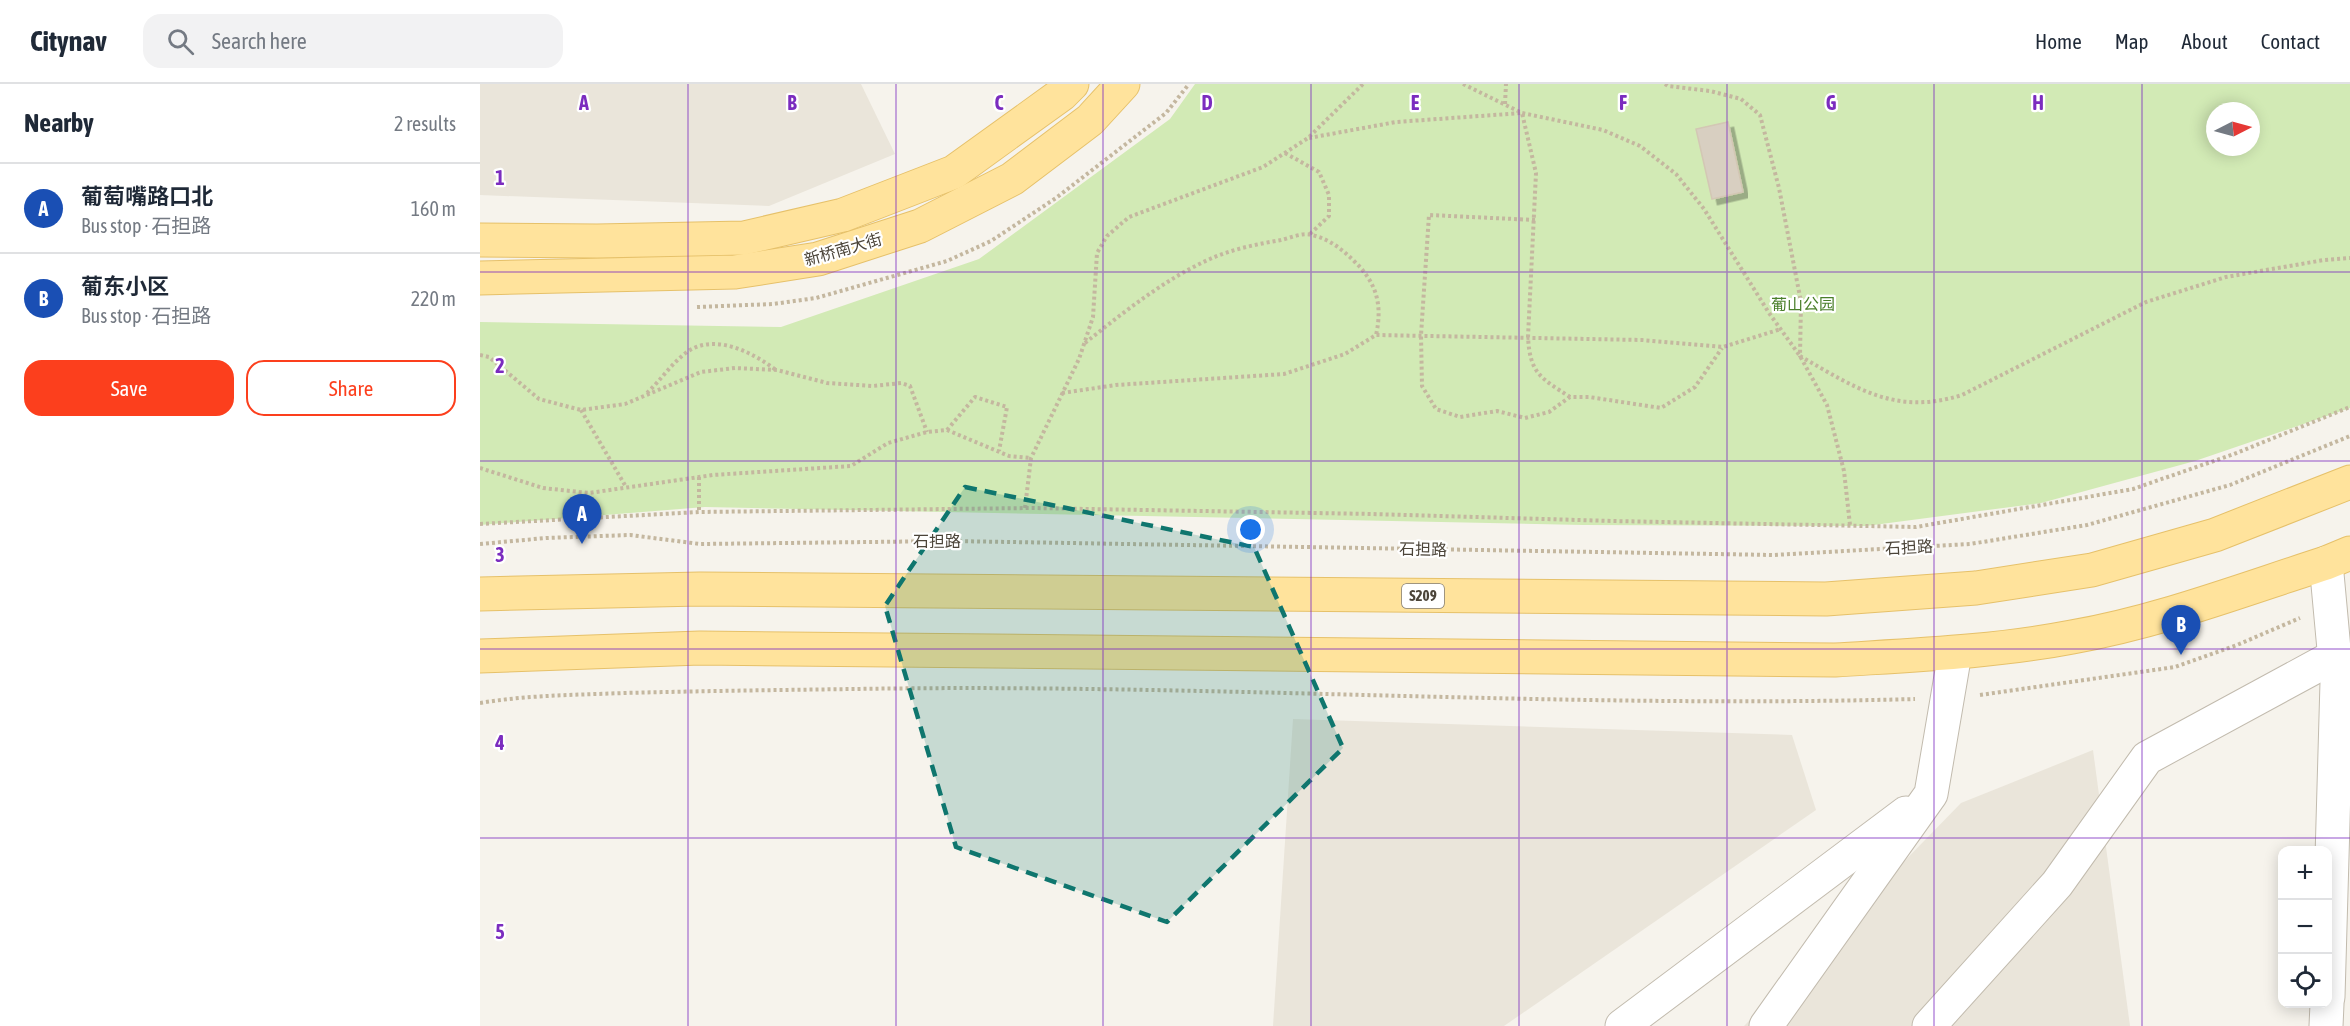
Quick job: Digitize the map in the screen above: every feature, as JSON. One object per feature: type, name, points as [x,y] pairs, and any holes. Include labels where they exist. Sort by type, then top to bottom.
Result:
[{"type":"main road","name":"新桥南大街","points":[[480,240],[597,241],[744,238],[843,215],[954,172],[1062,94],[1072,84]]},
{"type":"main road","name":"新桥南大街","points":[[480,278],[735,272],[818,259],[920,226],[1012,179],[1090,120],[1123,84]]},
{"type":"main road","name":"S209","points":[[480,594],[700,589],[1826,599],[1976,588],[2092,570],[2215,536],[2350,482]]},
{"type":"main road","points":[[480,656],[700,648],[1835,660],[1955,653],[2072,637],[2175,612],[2338,558]]},
{"type":"street","points":[[2329,954],[2338,558]]},
{"type":"street","points":[[1766,1026],[1931,794],[1955,653]]},
{"type":"street","points":[[1929,1026],[2057,885],[2147,758],[2335,656]]},
{"type":"street","points":[[1622,1026],[1931,794]]},
{"type":"street","points":[[2326,1026],[2327,1008]]},
{"type":"path","points":[[1025,508],[1031,458],[1080,359],[1093,317],[1097,253],[1107,236],[1129,217],[1263,167],[1308,138],[1364,84]]},
{"type":"path","points":[[1463,84],[1522,113],[1536,173],[1528,356],[1539,377],[1570,397],[1589,397],[1661,408],[1695,387],[1723,347]]},
{"type":"path","points":[[1505,104],[1506,84]]},
{"type":"path","points":[[1668,85],[1710,91],[1741,99],[1760,115],[1779,188],[1802,302],[1800,356]]},
{"type":"path","points":[[1308,138],[1396,123],[1458,116],[1522,113],[1603,130],[1640,146],[1676,174],[1704,209],[1768,313],[1800,356],[1827,405],[1844,471],[1850,525]]},
{"type":"path","points":[[1084,343],[1141,301],[1211,258],[1259,244],[1310,234],[1329,216],[1329,195],[1319,172],[1284,153]]},
{"type":"path","points":[[1534,220],[1429,215],[1421,335],[1422,386],[1436,409],[1460,417],[1497,411],[1525,418],[1549,412],[1570,397]]},
{"type":"path","points":[[1310,234],[1339,247],[1367,274],[1378,298],[1376,335]]},
{"type":"path","points":[[1800,356],[1860,390],[1905,403],[1939,403],[1962,395],[2146,302],[2226,277],[2324,260],[2350,258]]},
{"type":"path","points":[[1062,393],[1116,385],[1284,374],[1345,354],[1376,335],[1642,340],[1723,347],[1781,329]]},
{"type":"path","points":[[646,395],[688,351],[704,344],[724,344],[758,357],[777,370]]},
{"type":"path","points":[[480,355],[489,357],[539,399],[581,410],[625,404],[701,372],[735,368],[777,370],[827,383],[873,386],[902,383],[910,386],[927,432]]},
{"type":"path","points":[[947,430],[975,397],[1007,407],[999,451]]},
{"type":"path","points":[[480,524],[699,512],[1025,508],[1372,513],[1916,527],[2133,489],[2234,454],[2350,407]]},
{"type":"path","points":[[581,410],[626,487]]},
{"type":"path","points":[[480,468],[543,488],[589,493],[699,477],[851,466],[888,443],[927,432],[947,430],[1009,456],[1031,458]]},
{"type":"path","name":"石担路","points":[[480,544],[546,538],[630,535],[700,544],[952,541],[1784,555],[1970,544],[2087,525],[2230,485],[2350,436]]},
{"type":"path","points":[[699,477],[699,512]]},
{"type":"highlighted area","points":[[965,487],[1254,547],[1343,748],[1167,922],[956,847],[885,606]]},
{"type":"shaded area","points":[[480,84],[861,84],[895,154],[769,206],[480,195]]},
{"type":"shaded area","points":[[1293,719],[1792,735],[1816,810],[1504,1026],[1273,1026]]},
{"type":"shaded area","points":[[2093,750],[2130,1026],[1744,1026],[1961,803]]},
{"type":"green space","name":"葡山公园","points":[[1195,84],[2350,84],[2350,408],[2195,461],[2041,503],[1866,526],[1583,525],[705,507],[480,525],[480,322],[781,327],[979,259],[1170,119]]},
{"type":"building","points":[[1728,122],[1743,192],[1712,199],[1696,129]]},
{"type":"place","name":"葡萄嘴路口北","points":[[582,544]]},
{"type":"place","name":"葡东小区","points":[[2181,655]]}]
